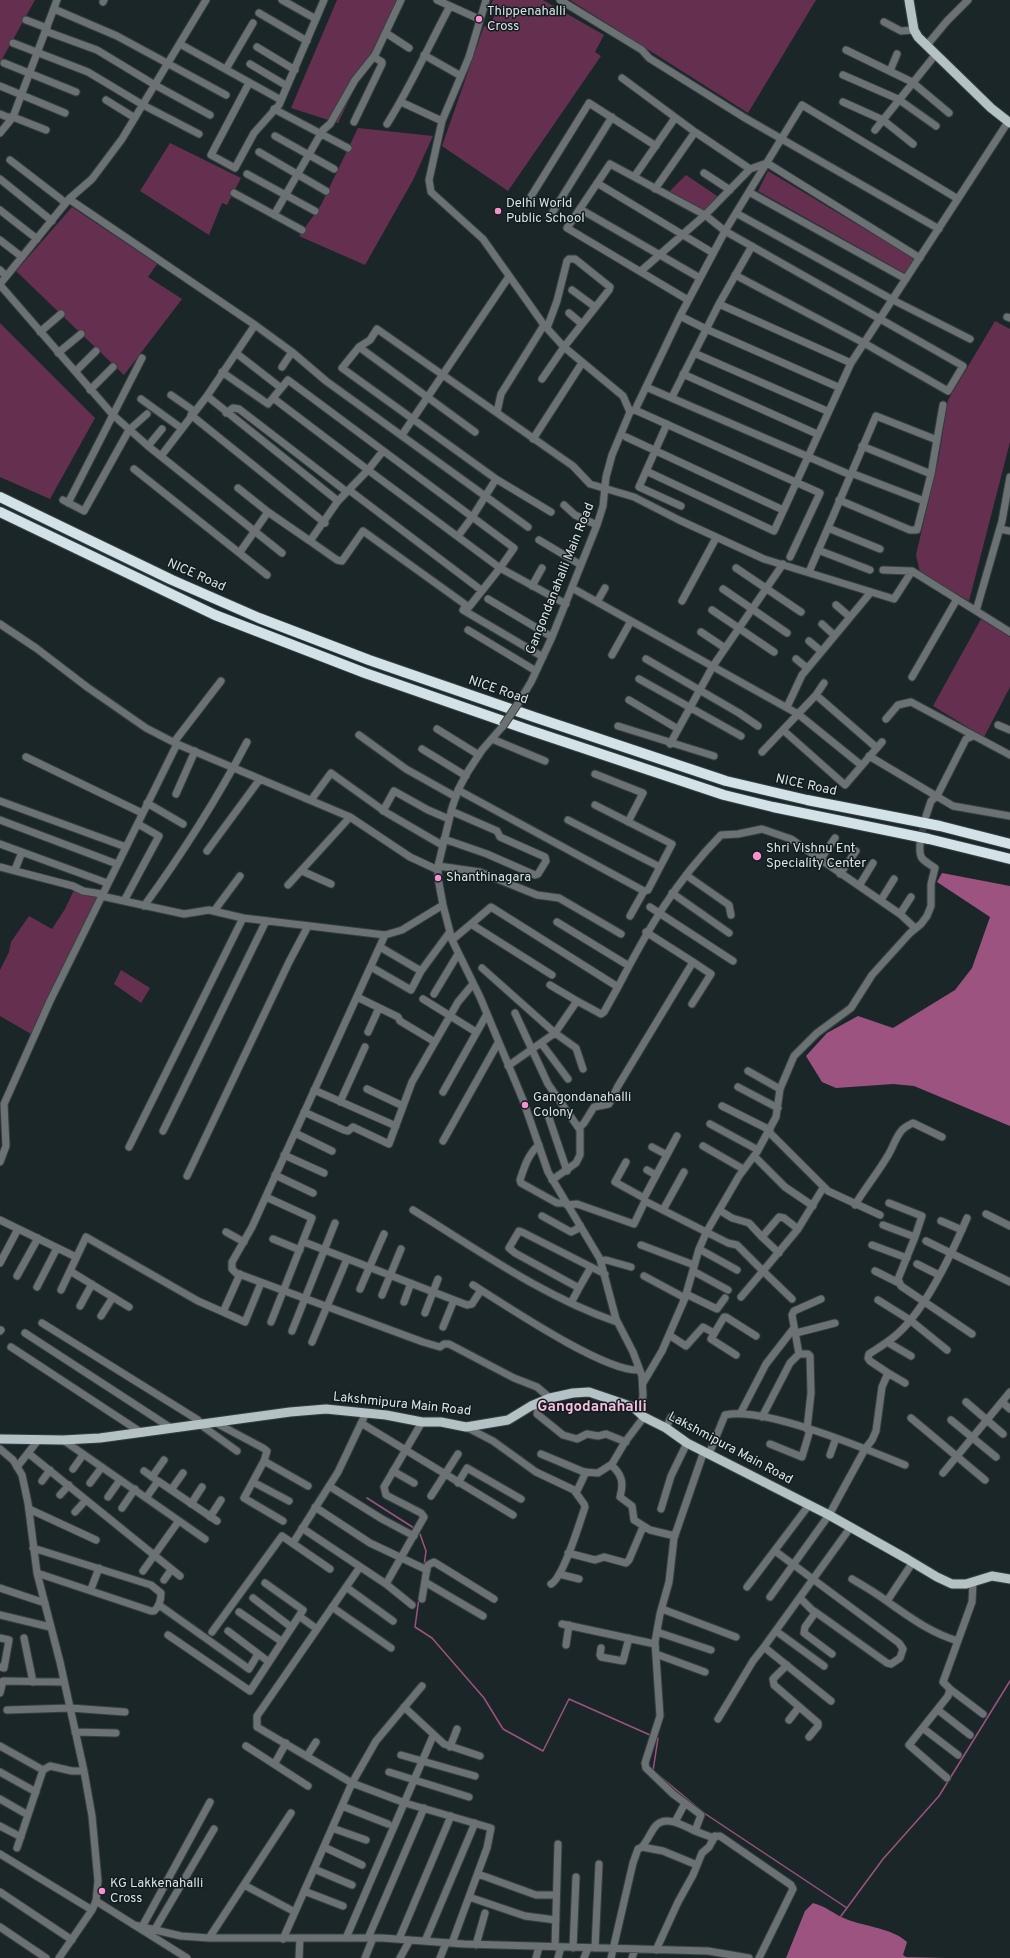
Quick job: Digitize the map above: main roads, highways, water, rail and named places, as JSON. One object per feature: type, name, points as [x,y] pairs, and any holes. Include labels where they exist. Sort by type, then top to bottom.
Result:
[{"type":"highway","name":"NICE Road","points":[[0,496],[172,580],[246,612],[369,660],[541,720],[726,781],[807,800],[940,826],[1010,844]]},
{"type":"highway","name":"NICE Road","points":[[0,512],[113,567],[222,617],[359,670],[529,730],[724,795],[795,812],[929,838],[1010,859]]},
{"type":"main road","points":[[909,0],[914,30],[918,37],[991,108],[1009,122]]},
{"type":"main road","name":"Lakshmipura Main Road","points":[[0,1439],[63,1440],[100,1438],[171,1428],[201,1426],[305,1410],[326,1409],[366,1413],[422,1422],[441,1422],[466,1427],[508,1420],[547,1399],[573,1393],[589,1392],[633,1407],[643,1416],[666,1428],[687,1443],[829,1515],[937,1577],[952,1584],[959,1585],[992,1576],[1010,1579]]},
{"type":"waterway","points":[[367,1498],[414,1528]]},
{"type":"waterway","points":[[420,1534],[426,1551],[424,1566]]},
{"type":"waterway","points":[[419,1598],[415,1627],[432,1638],[484,1698],[503,1729],[543,1751],[569,1699],[650,1735]]},
{"type":"waterway","points":[[841,1916],[883,1859],[939,1796],[1010,1681]]},
{"type":"waterway","points":[[653,1771],[658,1738]]},
{"type":"waterway","points":[[656,1773],[704,1813],[847,1908]]},
{"type":"tunnel","points":[[920,842],[925,819]]},
{"type":"place","name":"Thippenahalli Cross","points":[[479,19]]},
{"type":"place","name":"Delhi World Public School","points":[[498,211]]},
{"type":"place","name":"Shri Vishnu Ent Speciality Center","points":[[757,856]]},
{"type":"place","name":"Shanthinagara","points":[[438,878]]},
{"type":"place","name":"Gangondanahalli Colony","points":[[525,1105]]},
{"type":"place","name":"KG Lakkenahalli Cross","points":[[102,1891]]},
{"type":"district","name":"Gangodanahalli","points":[[592,1408]]}]
